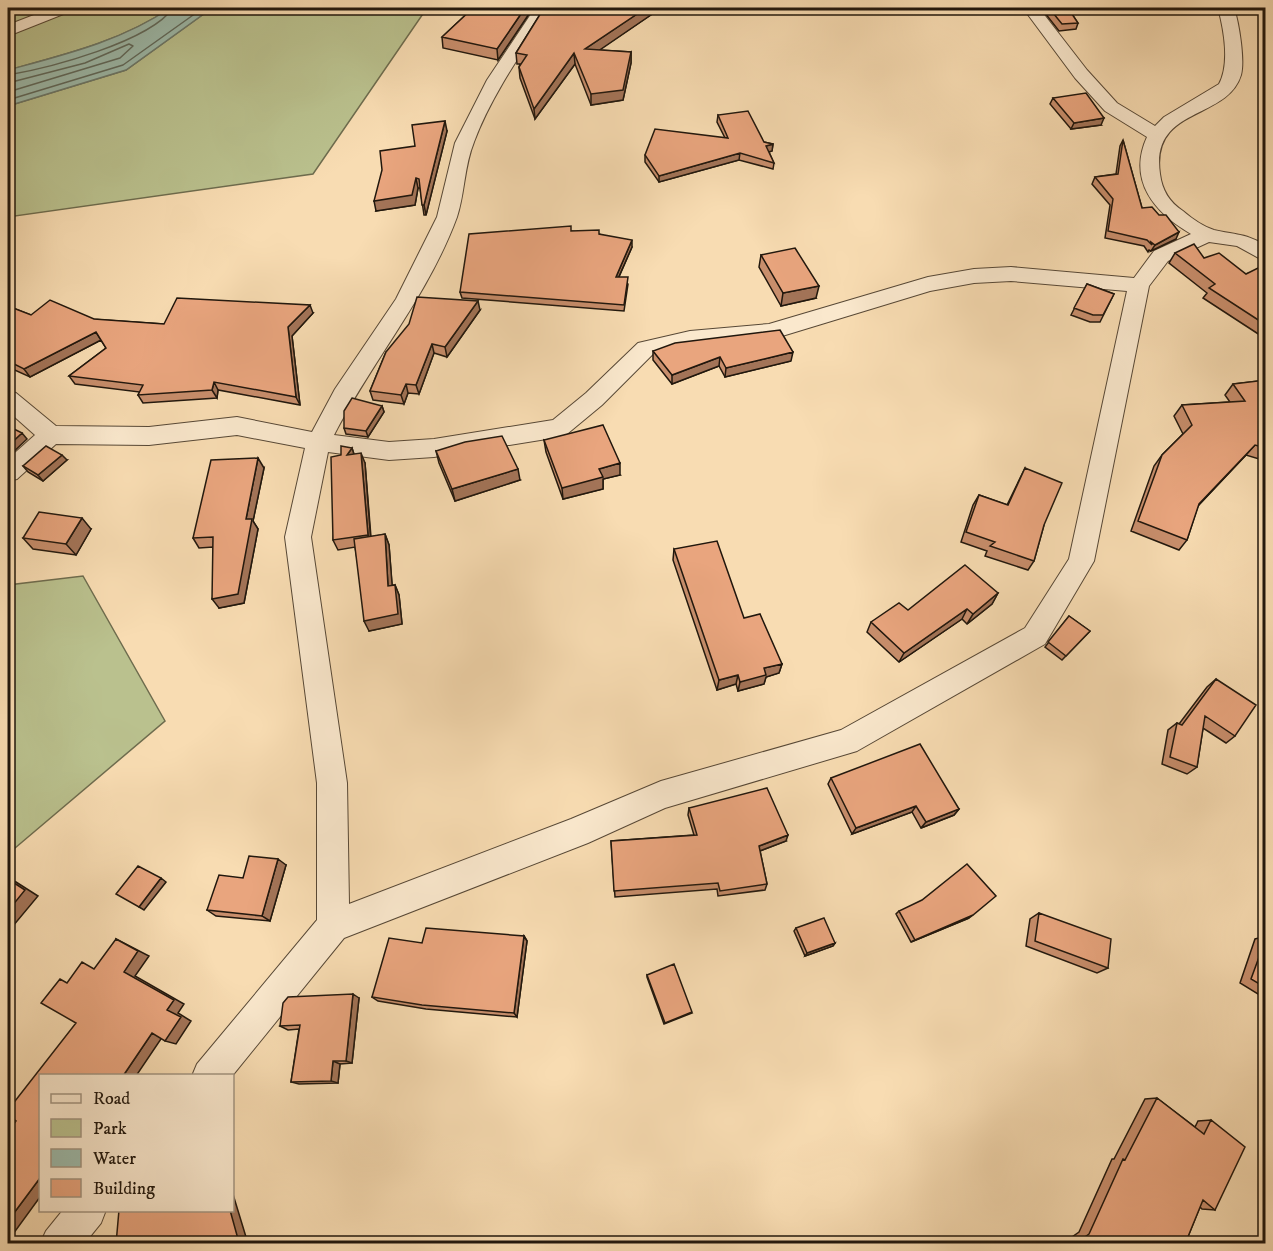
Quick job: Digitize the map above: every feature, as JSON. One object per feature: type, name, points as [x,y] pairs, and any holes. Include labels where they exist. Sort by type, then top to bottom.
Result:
[{"type":"street","points":[[8,32],[65,8]]},
{"type":"street","points":[[333,926],[332,783],[298,537],[318,442],[343,395],[406,301],[447,217],[464,143],[496,80],[543,8]]},
{"type":"street","points":[[1031,8],[1081,74],[1111,107],[1155,135]]},
{"type":"street","points":[[1226,8],[1230,18],[1232,76],[1221,91],[1192,106],[1155,135],[1149,158],[1151,187],[1166,210],[1207,235],[1242,240],[1266,255]]},
{"type":"street","points":[[1242,240],[1266,233]]},
{"type":"street","points":[[211,1074],[333,926],[577,832],[661,795],[847,741],[1035,636],[1081,561],[1139,285],[1161,256],[1207,235]]},
{"type":"street","points":[[8,399],[51,435],[149,435],[237,426],[318,442],[389,451],[412,450],[559,429],[594,399],[646,348],[690,339],[769,332],[928,284],[974,276],[1011,274],[1139,285]]},
{"type":"street","points":[[8,472],[51,435]]},
{"type":"street","points":[[59,1244],[86,1212]]},
{"type":"green space","points":[[8,8],[170,8],[132,30],[92,46],[8,70]]},
{"type":"green space","points":[[212,8],[427,8],[313,174],[8,217],[8,106],[126,70]]},
{"type":"green space","points":[[83,576],[165,721],[8,854],[8,585]]},
{"type":"water","points":[[170,8],[212,8],[126,70],[8,106],[8,70],[92,46],[132,30]]},
{"type":"building","points":[[473,8],[525,8],[497,49],[442,37]]},
{"type":"building","points":[[544,8],[646,8],[585,49],[631,52],[623,90],[591,94],[574,53],[534,109],[519,67],[527,55],[516,53]]},
{"type":"building","points":[[1049,8],[1068,8],[1078,23],[1062,24]]},
{"type":"building","points":[[1086,93],[1104,118],[1074,123],[1053,98]]},
{"type":"building","points":[[748,111],[764,142],[773,144],[766,146],[774,163],[740,153],[659,176],[645,155],[655,129],[728,138],[718,115]]},
{"type":"building","points":[[445,121],[424,205],[422,205],[419,179],[416,178],[412,195],[374,201],[382,170],[380,151],[415,146],[412,125]]},
{"type":"building","points":[[1123,140],[1142,208],[1152,207],[1159,215],[1166,215],[1179,232],[1155,245],[1147,240],[1108,231],[1113,199],[1095,177],[1118,174]]},
{"type":"building","points":[[571,226],[571,231],[599,230],[599,234],[632,240],[616,277],[628,277],[624,305],[460,292],[469,234]]},
{"type":"building","points":[[1194,244],[1204,258],[1219,253],[1246,274],[1262,266],[1266,268],[1266,325],[1209,288],[1215,284],[1175,253]]},
{"type":"building","points":[[795,248],[819,286],[783,293],[761,255]]},
{"type":"building","points":[[1087,284],[1114,294],[1103,315],[1093,315],[1074,308]]},
{"type":"building","points":[[417,297],[478,301],[445,347],[432,344],[416,385],[406,384],[401,395],[370,391],[386,352],[409,324]]},
{"type":"building","points":[[177,298],[310,305],[288,327],[296,397],[214,382],[212,390],[138,395],[143,385],[69,376],[106,348],[96,332],[24,369],[8,361],[8,306],[31,315],[50,300],[94,319],[164,324]]},
{"type":"building","points":[[780,330],[793,352],[726,368],[720,357],[672,375],[653,351],[675,343]]},
{"type":"building","points":[[1266,380],[1266,448],[1255,445],[1199,504],[1187,540],[1138,521],[1162,455],[1192,425],[1182,405],[1245,401],[1233,384]]},
{"type":"building","points":[[352,398],[382,406],[366,431],[344,428],[344,411]]},
{"type":"building","points":[[603,425],[620,463],[599,469],[603,477],[562,488],[544,440]]},
{"type":"building","points":[[8,426],[22,433],[8,446]]},
{"type":"building","points":[[502,436],[518,469],[452,489],[436,451],[465,442]]},
{"type":"building","points":[[46,446],[62,455],[38,475],[23,466]]},
{"type":"building","points":[[341,446],[352,448],[347,455],[361,453],[368,535],[333,540],[331,457],[341,455]]},
{"type":"building","points":[[258,458],[246,519],[252,519],[238,594],[212,599],[213,537],[193,538],[211,460]]},
{"type":"building","points":[[1025,468],[1062,483],[1044,525],[1034,561],[990,546],[995,542],[966,532],[979,495],[1008,505]]},
{"type":"building","points":[[39,512],[82,518],[66,544],[23,538]]},
{"type":"building","points":[[385,534],[388,586],[395,585],[398,614],[364,621],[354,539]]},
{"type":"building","points":[[717,541],[744,618],[760,614],[782,664],[764,668],[766,675],[740,682],[738,675],[719,680],[674,549]]},
{"type":"building","points":[[965,565],[998,593],[973,614],[967,609],[904,653],[871,622],[899,603],[908,610]]},
{"type":"building","points":[[1069,616],[1090,631],[1066,656],[1048,642]]},
{"type":"building","points":[[1216,679],[1256,705],[1235,736],[1205,716],[1197,767],[1170,757],[1177,723],[1182,725]]},
{"type":"building","points":[[920,744],[959,809],[926,822],[916,806],[856,828],[831,778]]},
{"type":"building","points":[[767,788],[788,835],[759,846],[767,884],[720,891],[718,883],[614,891],[611,841],[697,835],[689,808]]},
{"type":"building","points":[[249,856],[278,859],[262,916],[207,910],[219,875],[243,878]]},
{"type":"building","points":[[967,864],[996,896],[973,915],[915,940],[899,911],[922,900]]},
{"type":"building","points":[[138,866],[161,878],[139,907],[116,894]]},
{"type":"building","points":[[8,879],[25,890],[8,911]]},
{"type":"building","points":[[1039,913],[1111,939],[1108,968],[1035,941]]},
{"type":"building","points":[[824,918],[835,943],[807,953],[796,928]]},
{"type":"building","points":[[426,928],[524,936],[514,1013],[422,1005],[372,997],[389,938],[422,943]]},
{"type":"building","points":[[1266,938],[1266,988],[1251,979]]},
{"type":"building","points":[[116,939],[138,951],[124,972],[174,1000],[167,1010],[181,1017],[165,1041],[152,1033],[124,1074],[39,1074],[39,1179],[8,1221],[8,1132],[16,1121],[8,1115],[8,1110],[76,1023],[41,1003],[60,979],[67,983],[82,962],[94,969]]},
{"type":"building","points":[[674,964],[692,1012],[665,1023],[647,975]]},
{"type":"building","points":[[353,994],[346,1061],[333,1061],[331,1081],[291,1082],[300,1025],[280,1026],[283,1003],[288,997]]},
{"type":"building","points":[[1157,1098],[1204,1134],[1211,1120],[1245,1147],[1215,1210],[1203,1200],[1185,1244],[1075,1244],[1089,1234],[1123,1159],[1125,1160]]},
{"type":"building","points":[[119,1212],[231,1212],[238,1239],[230,1244],[116,1244]]}]
